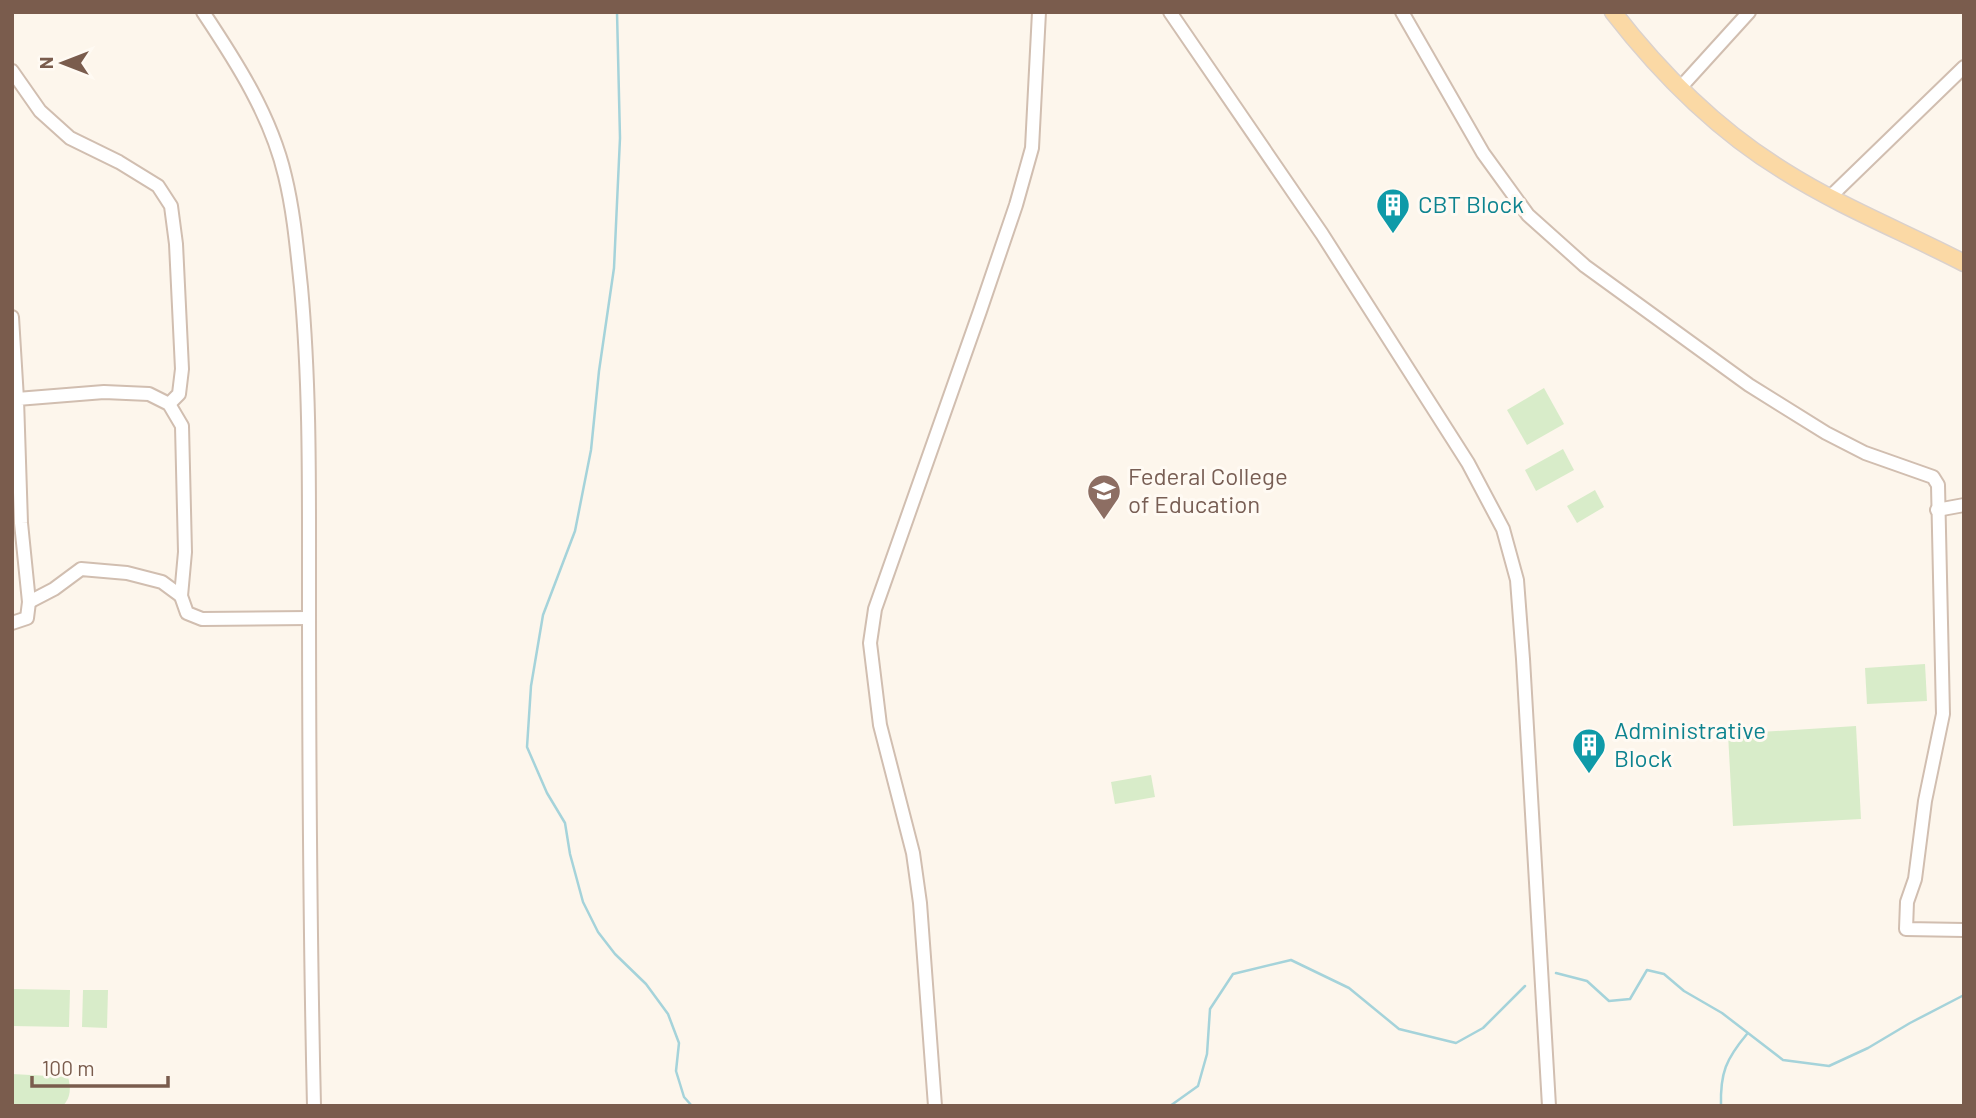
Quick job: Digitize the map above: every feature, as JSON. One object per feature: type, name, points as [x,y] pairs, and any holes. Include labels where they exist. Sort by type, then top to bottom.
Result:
[{"type":"main road","points":[[1614,12],[1651,60],[1679,88],[1715,121],[1764,158],[1830,197],[1964,263]]},
{"type":"street","points":[[203,12],[267,118],[285,175],[296,233],[308,408],[309,902],[314,1106]]},
{"type":"street","points":[[935,1106],[920,903],[913,853],[880,725],[870,643],[875,609],[1002,244],[1032,148],[1039,12]]},
{"type":"street","points":[[1170,12],[1344,268],[1468,463],[1503,528],[1517,580],[1549,1106]]},
{"type":"street","points":[[1402,12],[1483,153],[1528,215],[1585,266],[1749,385],[1826,433],[1865,453],[1933,477],[1938,485],[1943,714],[1925,801],[1906,929],[1964,930]]},
{"type":"street","points":[[1679,88],[1749,12]]},
{"type":"street","points":[[1830,197],[1964,67]]},
{"type":"street","points":[[12,71],[40,111],[70,138],[119,162],[158,186],[171,206],[177,256],[181,369],[179,394],[169,404]]},
{"type":"street","points":[[12,317],[20,523],[29,602],[27,618],[12,623]]},
{"type":"street","points":[[17,399],[104,393],[149,394],[169,404],[182,426],[185,552],[181,596],[187,613],[202,620],[309,618]]},
{"type":"street","points":[[1937,510],[1964,505]]},
{"type":"street","points":[[29,602],[54,589],[81,569],[127,573],[162,582],[181,596]]},
{"type":"green space","points":[[1544,388],[1564,424],[1527,445],[1507,410]]},
{"type":"green space","points":[[1563,449],[1574,470],[1536,491],[1525,470]]},
{"type":"green space","points":[[1595,490],[1604,507],[1577,523],[1567,506]]},
{"type":"green space","points":[[1925,664],[1927,701],[1867,704],[1865,668]]},
{"type":"green space","points":[[1856,726],[1861,819],[1733,826],[1728,734]]},
{"type":"green space","points":[[1151,775],[1155,797],[1115,804],[1111,782]]},
{"type":"green space","points":[[12,989],[70,990],[69,1027],[12,1026]]},
{"type":"green space","points":[[83,990],[108,990],[107,1028],[82,1027]]},
{"type":"green space","points":[[12,1074],[68,1077],[68,1099],[63,1106],[12,1106]]},
{"type":"waterway","points":[[617,12],[620,138],[614,268],[591,450],[575,531],[543,615],[531,686],[527,747],[547,793],[565,823],[583,902],[598,932],[615,954],[646,984],[668,1014],[679,1043],[676,1071],[684,1097],[692,1106]]},
{"type":"waterway","points":[[1170,1106],[1198,1086],[1207,1054],[1210,1009],[1233,974],[1291,960],[1349,988],[1399,1029],[1456,1043],[1483,1028],[1525,986]]},
{"type":"waterway","points":[[1556,973],[1587,981],[1609,1001],[1630,999],[1647,970],[1664,974],[1684,991],[1722,1013],[1783,1060],[1829,1066],[1868,1048],[1964,995]]},
{"type":"waterway","points":[[1721,1106],[1723,1075],[1734,1051],[1747,1034]]},
{"type":"place","name":"CBT Block","points":[[1393,235]]},
{"type":"place","name":"Federal College of Education","points":[[1104,521]]},
{"type":"place","name":"Administrative Block","points":[[1589,775]]}]
